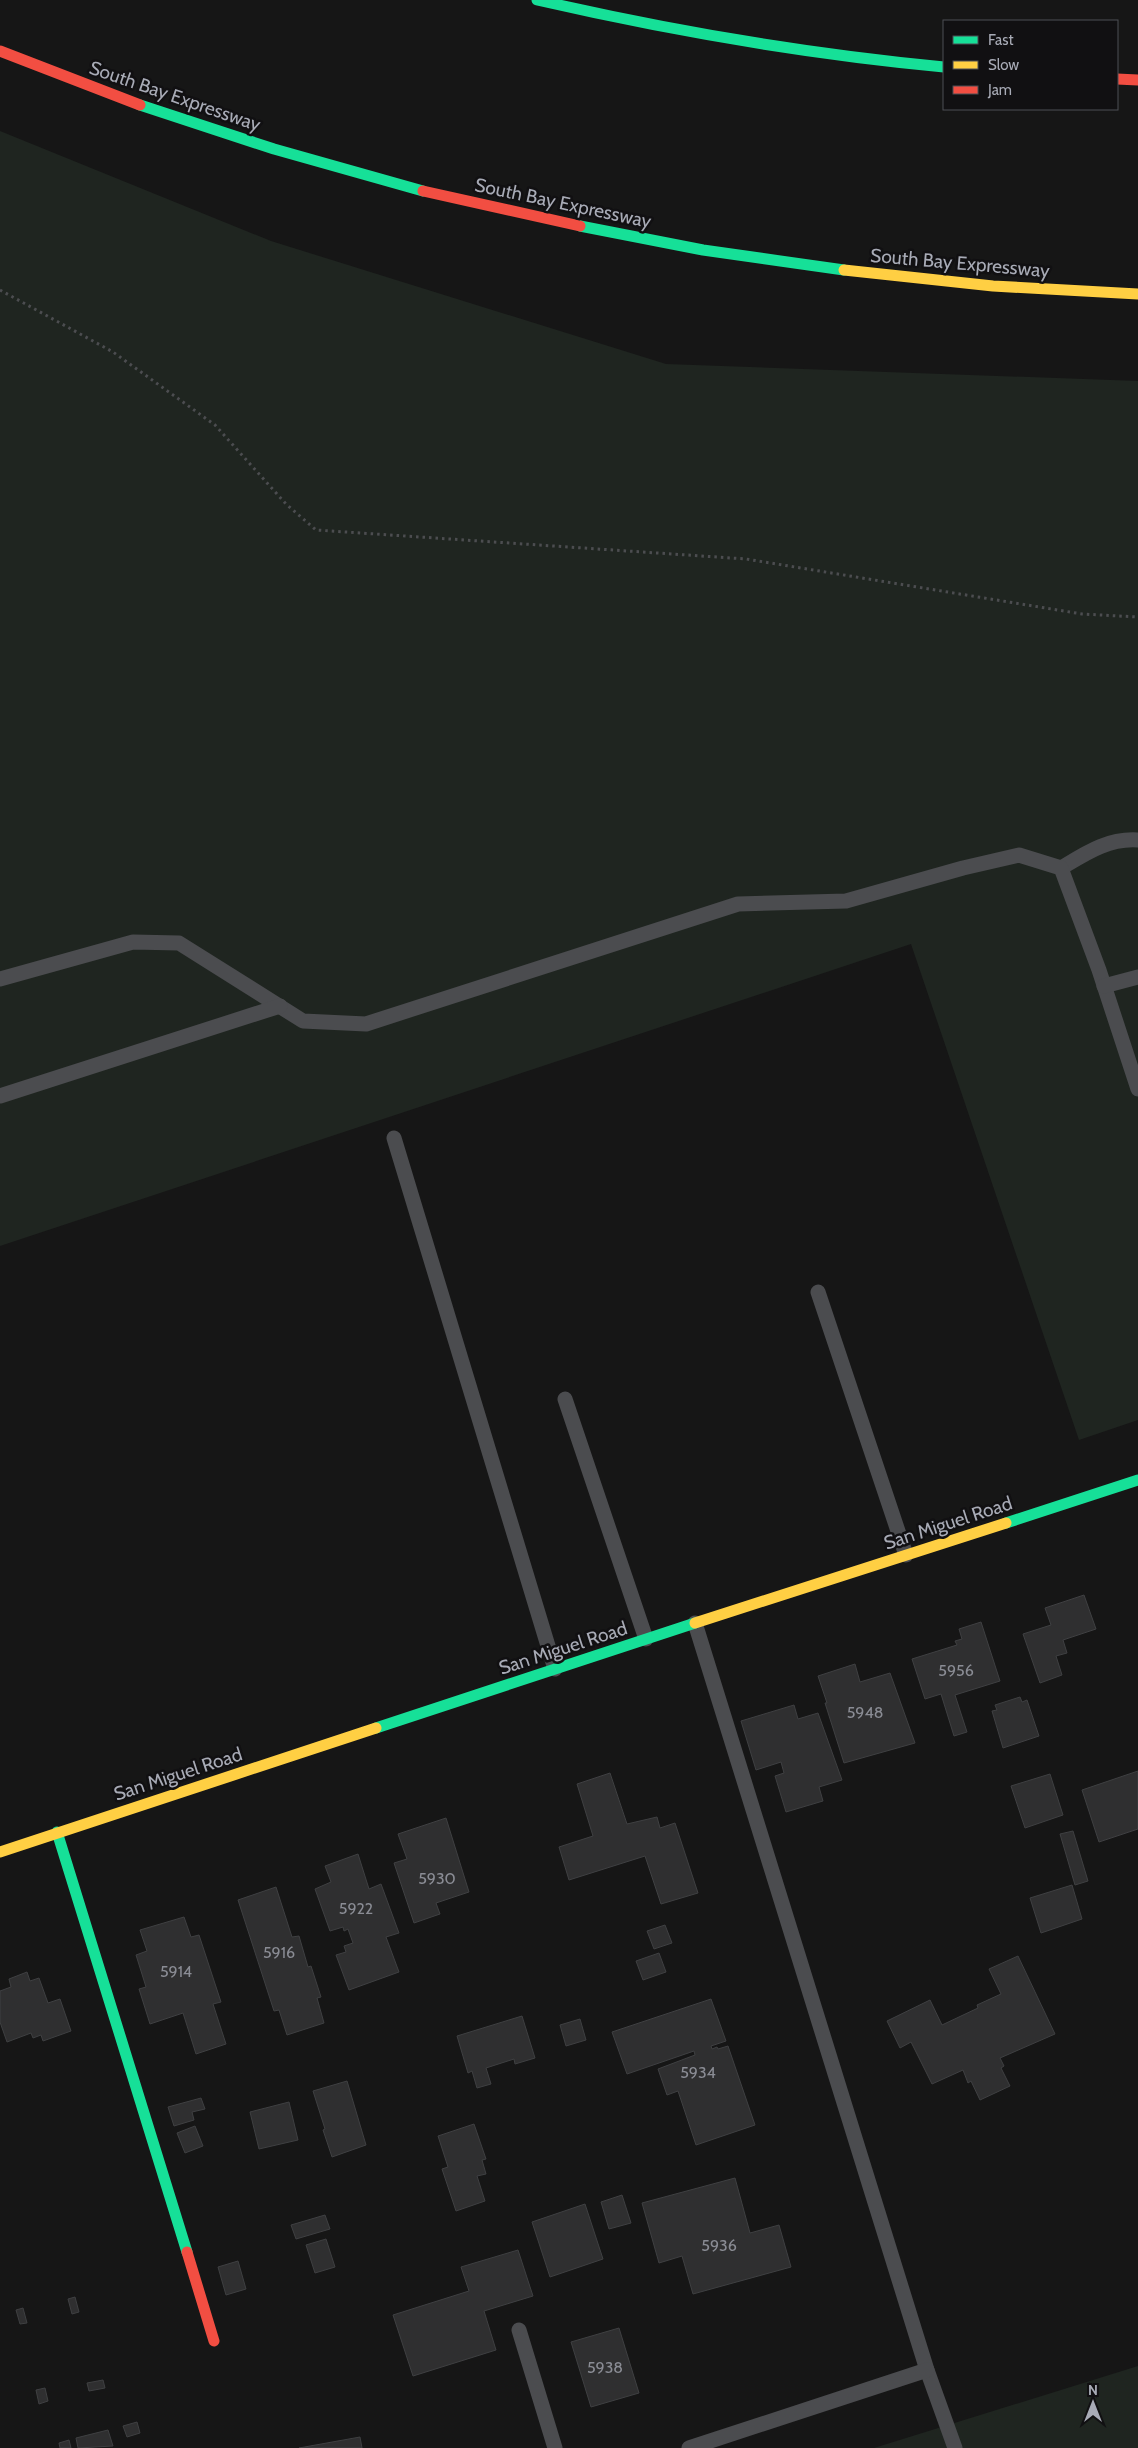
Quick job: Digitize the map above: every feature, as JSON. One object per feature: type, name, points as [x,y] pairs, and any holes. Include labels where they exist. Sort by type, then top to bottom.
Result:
[{"type":"main road","points":[[538,0],[700,34],[814,53],[943,67]]},
{"type":"main road","name":"South Bay Expressway","points":[[0,51],[136,103],[252,141],[377,178],[486,205],[587,227],[725,253],[845,270],[967,284],[1138,294]]},
{"type":"main road","points":[[1118,79],[1138,80]]},
{"type":"main road","name":"San Miguel Road","points":[[0,1852],[646,1639],[1138,1480]]},
{"type":"main road","points":[[57,1832],[214,2341]]},
{"type":"lane","points":[[0,979],[133,942],[179,943],[303,1021],[366,1024],[738,904],[846,901],[963,868],[1019,855],[1061,868],[1100,844],[1126,839],[1138,840]]},
{"type":"lane","points":[[1061,868],[1104,986],[1138,1089]]},
{"type":"lane","points":[[1104,986],[1138,977]]},
{"type":"lane","points":[[0,1096],[280,1006]]},
{"type":"lane","points":[[394,1138],[555,1669]]},
{"type":"lane","points":[[818,1292],[906,1555]]},
{"type":"lane","points":[[565,1399],[646,1639]]},
{"type":"lane","points":[[696,1623],[928,2370],[955,2446]]},
{"type":"lane","points":[[519,2330],[555,2448]]},
{"type":"lane","points":[[689,2448],[928,2370]]},
{"type":"path","points":[[0,290],[113,352],[215,425],[286,504],[316,530],[746,558],[1082,614],[1138,617]]},
{"type":"shaded area","points":[[0,131],[271,241],[666,364],[1138,381],[1138,1420],[1079,1440],[911,944],[0,1246]]},
{"type":"shaded area","points":[[1138,2366],[1138,2448],[874,2448]]},
{"type":"building","points":[[1084,1595],[1096,1629],[1063,1640],[1067,1653],[1056,1656],[1062,1675],[1040,1683],[1023,1634],[1051,1625],[1045,1608]]},
{"type":"building","points":[[981,1622],[1000,1681],[955,1695],[967,1732],[954,1736],[941,1694],[925,1699],[912,1659],[957,1645],[955,1641],[962,1639],[959,1629]]},
{"type":"building","points":[[855,1664],[860,1682],[890,1673],[915,1743],[844,1763],[818,1676]]},
{"type":"building","points":[[1020,1697],[1022,1702],[1027,1700],[1039,1736],[1003,1748],[992,1711],[997,1710],[995,1705]]},
{"type":"building","points":[[794,1705],[798,1719],[818,1713],[842,1780],[819,1787],[823,1801],[786,1812],[775,1776],[784,1773],[781,1762],[756,1770],[741,1721]]},
{"type":"building","points":[[1138,1771],[1138,1829],[1099,1842],[1082,1790]]},
{"type":"building","points":[[610,1773],[627,1824],[657,1817],[660,1828],[675,1823],[698,1893],[661,1904],[645,1856],[569,1880],[559,1847],[593,1836],[577,1784]]},
{"type":"building","points":[[1050,1774],[1063,1815],[1025,1828],[1011,1786]]},
{"type":"building","points":[[446,1818],[469,1892],[436,1903],[440,1914],[414,1923],[394,1863],[407,1859],[398,1834]]},
{"type":"building","points":[[1073,1831],[1088,1881],[1075,1885],[1060,1834]]},
{"type":"building","points":[[358,1854],[369,1889],[381,1884],[399,1933],[386,1937],[399,1972],[349,1990],[336,1955],[346,1952],[344,1946],[353,1943],[348,1929],[344,1931],[343,1927],[330,1931],[315,1889],[331,1882],[325,1866]]},
{"type":"building","points":[[1072,1885],[1082,1919],[1041,1933],[1030,1898]]},
{"type":"building","points":[[276,1887],[292,1937],[299,1936],[308,1967],[311,1966],[321,1997],[317,1998],[324,2023],[287,2035],[279,2010],[274,2011],[238,1900]]},
{"type":"building","points":[[184,1917],[191,1937],[199,1935],[221,2002],[213,2004],[226,2044],[196,2054],[183,2013],[150,2024],[139,1989],[146,1987],[136,1955],[147,1951],[140,1930]]},
{"type":"building","points":[[665,1925],[672,1943],[654,1949],[647,1931]]},
{"type":"building","points":[[659,1953],[666,1972],[643,1980],[636,1961]]},
{"type":"building","points":[[1018,1956],[1055,2034],[1000,2058],[1004,2066],[1001,2068],[1010,2086],[980,2100],[971,2081],[968,2083],[963,2070],[932,2084],[911,2042],[900,2048],[887,2021],[930,2000],[942,2025],[978,2008],[977,2005],[1001,1994],[989,1969]]},
{"type":"building","points":[[27,1972],[30,1981],[39,1978],[48,2003],[60,1999],[71,2031],[43,2041],[41,2035],[33,2038],[31,2033],[7,2042],[0,2022],[0,1991],[11,1987],[9,1979]]},
{"type":"building","points":[[711,1999],[726,2041],[711,2046],[712,2049],[728,2046],[755,2125],[696,2145],[678,2091],[667,2095],[658,2069],[695,2055],[694,2051],[627,2074],[612,2032]]},
{"type":"building","points":[[522,2016],[535,2058],[515,2064],[514,2059],[486,2068],[491,2084],[477,2088],[472,2071],[468,2073],[457,2036]]},
{"type":"building","points":[[580,2019],[586,2040],[566,2046],[560,2025]]},
{"type":"building","points":[[347,2081],[366,2145],[332,2157],[313,2091]]},
{"type":"building","points":[[201,2098],[205,2109],[192,2112],[194,2120],[174,2126],[168,2107]]},
{"type":"building","points":[[289,2102],[298,2140],[259,2149],[250,2112]]},
{"type":"building","points":[[474,2124],[486,2159],[482,2160],[486,2174],[477,2176],[485,2201],[456,2211],[442,2169],[448,2167],[438,2136]]},
{"type":"building","points":[[195,2126],[203,2146],[185,2153],[177,2133]]},
{"type":"building","points":[[735,2178],[750,2233],[779,2225],[791,2267],[693,2294],[682,2256],[659,2263],[642,2203]]},
{"type":"building","points":[[622,2195],[631,2223],[609,2229],[601,2202]]},
{"type":"building","points":[[585,2204],[603,2259],[550,2277],[532,2222]]},
{"type":"building","points":[[325,2215],[330,2229],[296,2239],[291,2225]]},
{"type":"building","points":[[326,2239],[335,2267],[315,2273],[306,2245]]},
{"type":"building","points":[[518,2250],[533,2296],[484,2311],[496,2350],[413,2376],[393,2315],[469,2291],[461,2267]]},
{"type":"building","points":[[238,2261],[246,2289],[226,2295],[218,2267]]},
{"type":"building","points":[[75,2297],[79,2312],[72,2314],[68,2299]]},
{"type":"building","points":[[23,2308],[27,2323],[20,2324],[16,2310]]},
{"type":"building","points":[[619,2328],[639,2393],[591,2407],[571,2342]]},
{"type":"building","points":[[103,2380],[105,2388],[89,2391],[87,2383]]},
{"type":"building","points":[[45,2388],[48,2401],[39,2404],[36,2390]]},
{"type":"building","points":[[137,2422],[140,2433],[127,2437],[123,2426]]},
{"type":"building","points":[[108,2430],[113,2446],[78,2448],[76,2438]]},
{"type":"building","points":[[360,2437],[362,2448],[299,2448]]},
{"type":"building","points":[[69,2440],[71,2448],[60,2448],[59,2443]]},
{"type":"traffic: fast","points":[[537,0],[638,22],[739,40],[892,62],[943,67]]},
{"type":"traffic: fast","points":[[140,105],[274,149],[423,191]]},
{"type":"traffic: fast","points":[[580,226],[703,250],[844,270]]},
{"type":"traffic: fast","points":[[1006,1523],[1138,1480]]},
{"type":"traffic: fast","points":[[376,1728],[695,1623]]},
{"type":"traffic: fast","points":[[57,1832],[187,2252]]},
{"type":"traffic: slow","points":[[844,270],[993,286],[1138,294]]},
{"type":"traffic: slow","points":[[695,1623],[1006,1523]]},
{"type":"traffic: slow","points":[[0,1852],[376,1728]]},
{"type":"traffic: jam","points":[[0,51],[140,105]]},
{"type":"traffic: jam","points":[[1118,79],[1138,80]]},
{"type":"traffic: jam","points":[[423,191],[580,226]]},
{"type":"traffic: jam","points":[[187,2252],[214,2341]]}]
